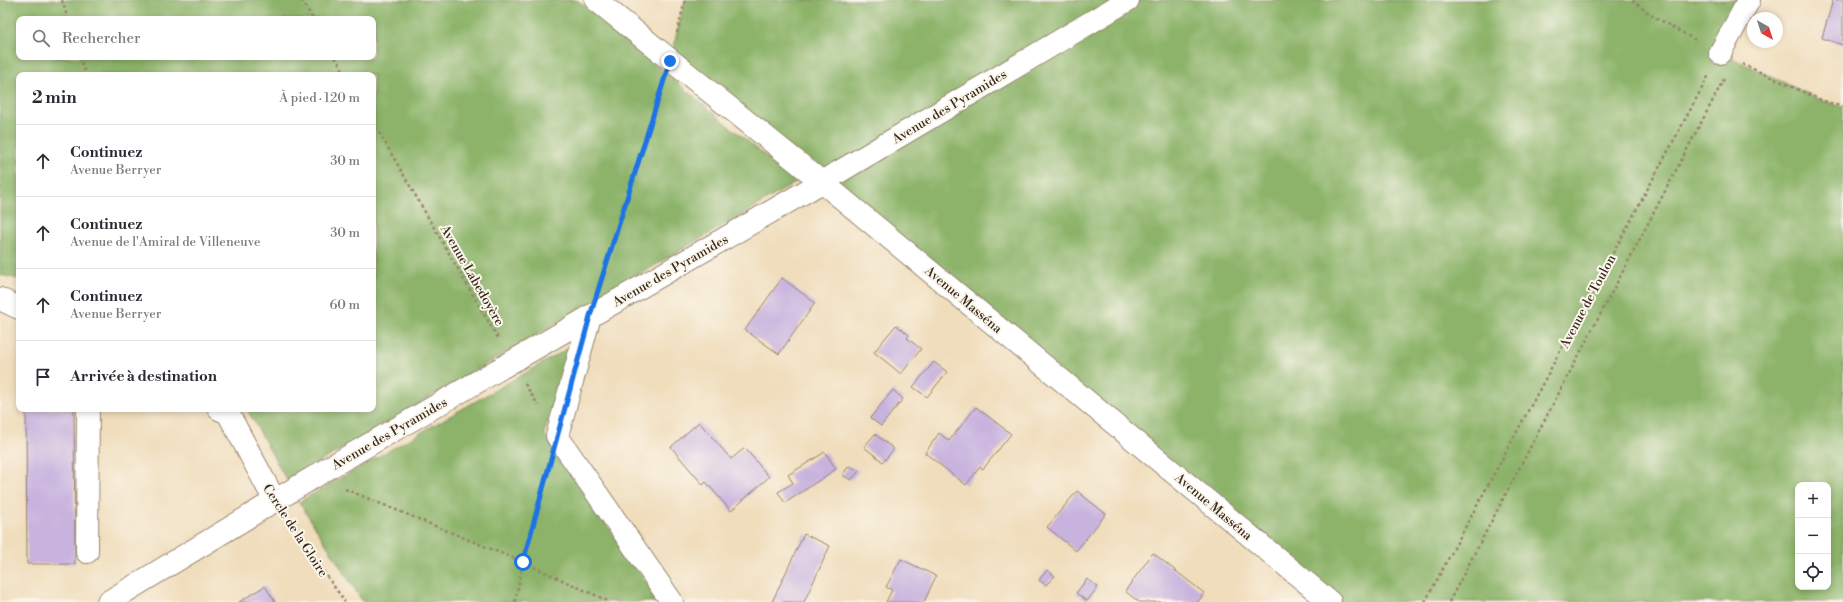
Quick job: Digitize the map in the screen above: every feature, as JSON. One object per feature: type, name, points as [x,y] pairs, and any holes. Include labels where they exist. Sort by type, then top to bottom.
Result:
[{"type":"street","name":"Avenue Masséna","points":[[596,0],[822,182],[1330,602]]},
{"type":"street","name":"Avenue des Pyramides","points":[[108,602],[315,476],[822,182],[1128,0]]},
{"type":"street","points":[[1727,57],[1749,0]]},
{"type":"street","points":[[0,299],[16,307]]},
{"type":"street","points":[[590,316],[557,436],[672,602]]},
{"type":"street","points":[[87,552],[88,412]]},
{"type":"street","name":"Cercle de la Gloire","points":[[224,412],[275,501]]},
{"type":"path","points":[[62,0],[67,16]]},
{"type":"path","points":[[302,0],[311,16]]},
{"type":"path","points":[[590,316],[670,61],[685,0]]},
{"type":"path","points":[[1632,0],[1651,16],[1727,57],[1821,100],[1843,107]]},
{"type":"path","points":[[1449,602],[1727,57]]},
{"type":"path","name":"Avenue de Toulon","points":[[1425,602],[1727,57]]},
{"type":"path","points":[[81,60],[85,72]]},
{"type":"path","points":[[337,60],[344,72]]},
{"type":"path","name":"Avenue Labedoyère","points":[[376,127],[512,362],[557,436]]},
{"type":"path","points":[[515,602],[523,562],[557,436]]},
{"type":"path","points":[[315,476],[523,562],[610,602]]},
{"type":"path","name":"Cercle de la Gloire","points":[[275,501],[345,602]]},
{"type":"green space","points":[[0,0],[577,0],[797,182],[287,481],[249,412],[376,412],[376,72],[16,72],[16,278],[0,275]]},
{"type":"green space","points":[[685,0],[1749,0],[1721,53],[1821,100],[1843,107],[1843,602],[1330,602],[670,61]]},
{"type":"green space","points":[[569,348],[544,434],[660,602],[363,602],[299,502]]},
{"type":"building","points":[[1833,0],[1843,0],[1843,45],[1822,38]]},
{"type":"building","points":[[782,278],[815,303],[779,354],[745,330]]},
{"type":"building","points":[[896,325],[909,335],[907,338],[921,349],[901,374],[874,352]]},
{"type":"building","points":[[934,362],[947,372],[927,397],[913,387]]},
{"type":"building","points":[[893,390],[903,399],[881,426],[870,418]]},
{"type":"building","points":[[976,407],[1011,434],[983,469],[980,467],[966,485],[925,453],[939,433],[949,441]]},
{"type":"building","points":[[26,412],[74,412],[75,564],[27,564]]},
{"type":"building","points":[[699,422],[731,459],[745,448],[769,477],[731,511],[706,482],[703,485],[671,447]]},
{"type":"building","points":[[875,434],[894,449],[883,462],[864,447]]},
{"type":"building","points":[[825,452],[836,469],[785,503],[778,492],[793,483],[788,475]]},
{"type":"building","points":[[849,466],[859,471],[851,480],[842,475]]},
{"type":"building","points":[[1077,491],[1106,514],[1076,551],[1047,527]]},
{"type":"building","points":[[804,534],[830,546],[804,602],[772,602]]},
{"type":"building","points":[[1153,553],[1204,593],[1198,602],[1139,602],[1125,591]]},
{"type":"building","points":[[901,559],[936,576],[924,602],[886,602],[892,590],[886,587]]},
{"type":"building","points":[[1047,570],[1055,576],[1046,585],[1039,580]]},
{"type":"building","points":[[1087,579],[1098,587],[1087,601],[1076,593]]},
{"type":"building","points":[[265,586],[275,602],[239,602]]},
{"type":"route","points":[[523,562],[590,316],[670,61]]}]
